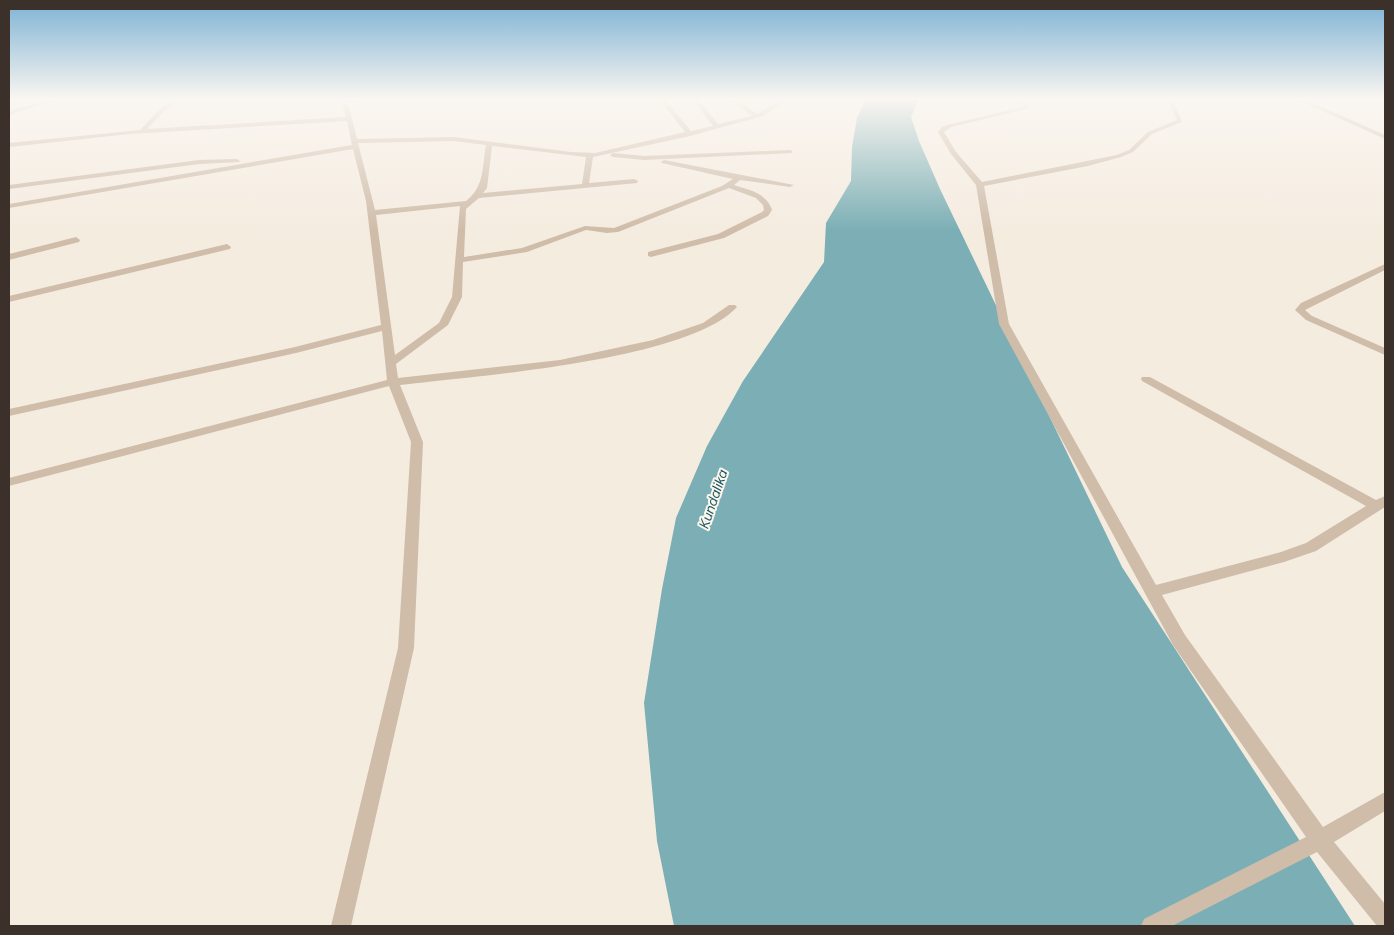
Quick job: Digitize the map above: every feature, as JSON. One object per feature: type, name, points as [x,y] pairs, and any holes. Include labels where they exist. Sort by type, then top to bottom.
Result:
[{"type":"street","points":[[9,145],[33,143]]},
{"type":"street","points":[[9,206],[268,162],[321,143]]},
{"type":"street","points":[[341,926],[406,648],[417,442],[394,382],[371,213],[356,143]]},
{"type":"street","points":[[479,143],[590,155],[652,143]]},
{"type":"street","points":[[947,143],[953,153],[980,184],[1004,324],[1179,640],[1320,840],[1385,920]]},
{"type":"street","points":[[980,184],[1088,164],[1124,155],[1139,143]]},
{"type":"street","points":[[391,363],[442,325],[457,298],[461,260],[462,208],[477,196],[483,188],[489,144]]},
{"type":"street","points":[[644,158],[790,152]]},
{"type":"street","points":[[602,154],[644,158],[739,178],[790,185]]},
{"type":"street","points":[[585,186],[590,155]]},
{"type":"street","points":[[9,187],[199,162],[268,162]]},
{"type":"street","points":[[461,260],[524,250],[585,228],[615,230],[729,186],[739,178]]},
{"type":"street","points":[[477,196],[634,180]]},
{"type":"street","points":[[651,254],[700,243],[721,236],[765,214],[768,210],[768,205],[764,200],[729,186]]},
{"type":"street","points":[[371,213],[467,203]]},
{"type":"street","points":[[9,257],[76,240]]},
{"type":"street","points":[[9,299],[227,247]]},
{"type":"street","points":[[1385,268],[1304,305],[1300,310],[1310,318],[1385,352]]},
{"type":"street","points":[[9,482],[394,382],[560,363],[656,343],[706,325],[732,307]]},
{"type":"street","points":[[9,413],[296,350],[386,327]]},
{"type":"street","points":[[1146,379],[1381,503]]},
{"type":"street","points":[[1153,592],[1284,558],[1311,547],[1381,503]]},
{"type":"street","points":[[1151,926],[1320,840],[1385,800]]},
{"type":"water","name":"Kundalika","points":[[853,143],[920,143],[940,189],[1122,567],[1355,926],[674,926],[657,841],[644,703],[662,589],[676,518],[707,446],[743,381],[824,262],[826,223],[851,181]]}]
